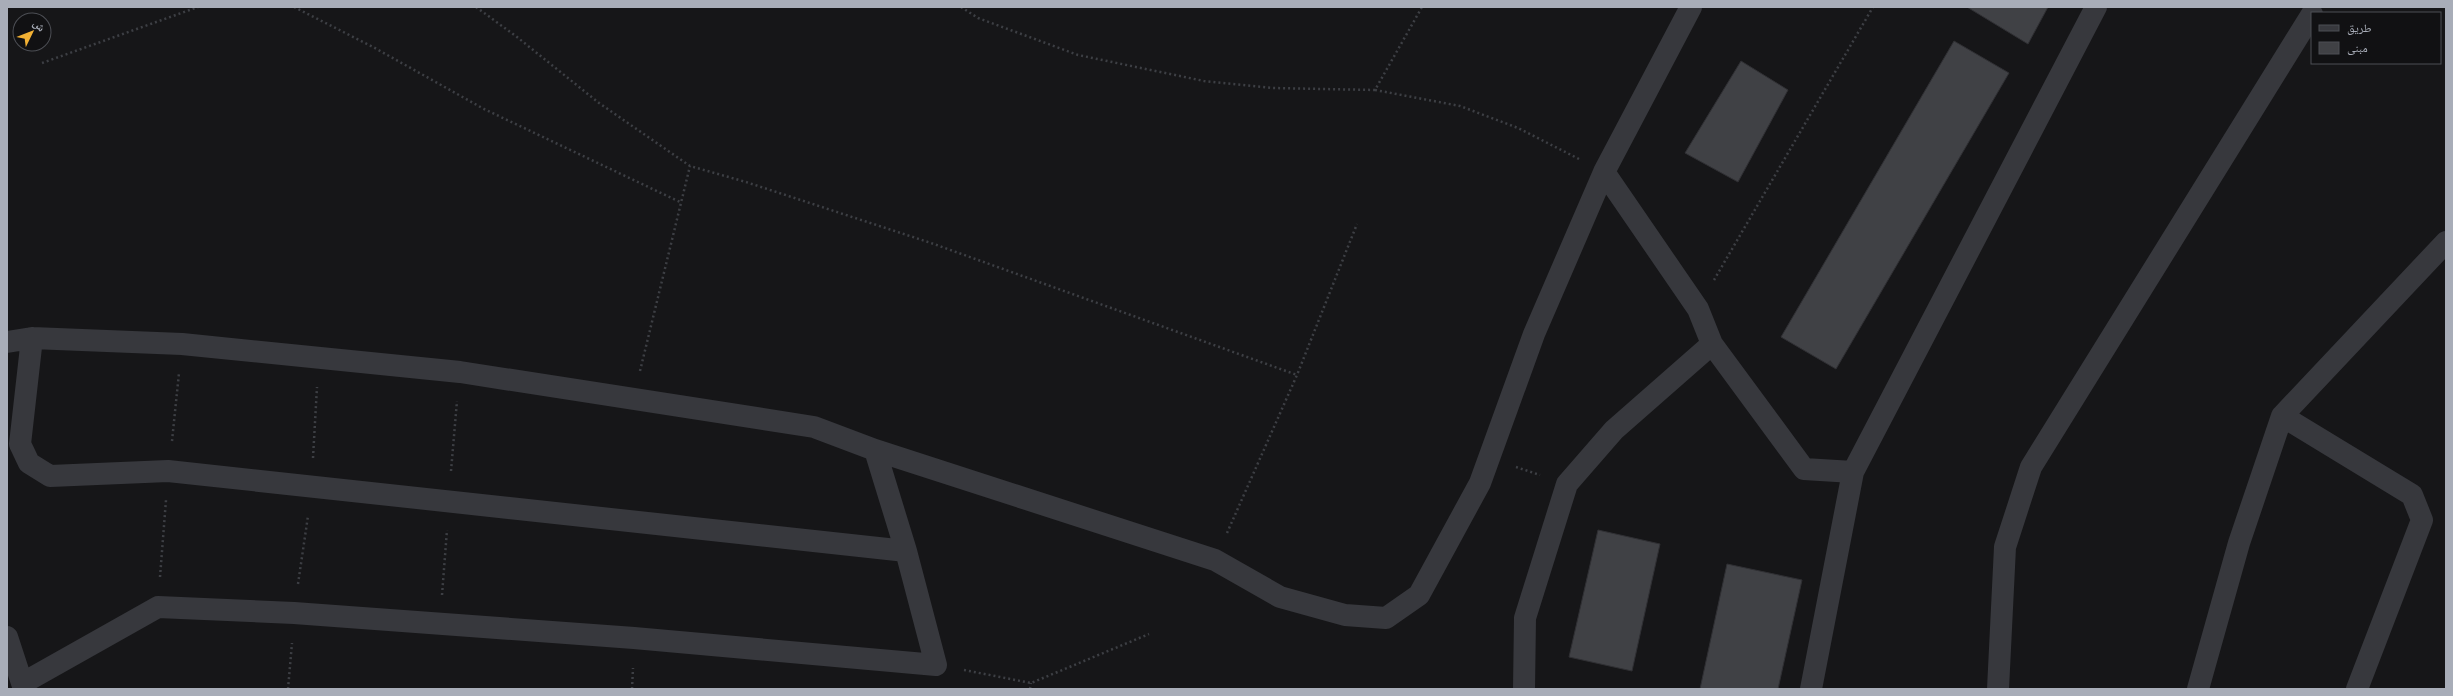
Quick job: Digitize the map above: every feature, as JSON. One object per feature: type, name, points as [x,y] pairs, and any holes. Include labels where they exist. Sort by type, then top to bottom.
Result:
[{"type":"street","points":[[7,342],[32,338],[182,344],[460,372],[814,427],[876,450],[1215,560],[1280,597],[1345,615],[1386,618],[1419,595],[1480,483],[1534,334],[1604,172],[1691,7]]},
{"type":"street","points":[[1811,689],[1853,472],[2096,7]]},
{"type":"street","points":[[2004,687],[2005,547],[2031,467],[2311,15]]},
{"type":"street","points":[[1604,172],[1698,309],[1712,344],[1804,469],[1853,472]]},
{"type":"street","points":[[2198,689],[2239,543],[2282,416],[2446,242]]},
{"type":"street","points":[[32,338],[20,444],[29,463],[50,476],[168,471],[906,551]]},
{"type":"street","points":[[1524,689],[1524,618],[1567,484],[1614,430],[1712,344]]},
{"type":"street","points":[[2282,416],[2412,495],[2422,520],[2357,689]]},
{"type":"street","points":[[7,637],[24,686],[158,607],[294,614],[634,638],[936,665],[906,551],[876,450]]},
{"type":"path","points":[[42,63],[198,7]]},
{"type":"path","points":[[294,7],[373,47],[484,109],[680,202]]},
{"type":"path","points":[[476,7],[517,37],[599,103],[690,166],[746,182],[931,243],[1297,375]]},
{"type":"path","points":[[961,7],[978,18],[1078,55],[1204,81],[1272,88],[1375,90],[1460,106],[1518,128],[1604,172]]},
{"type":"path","points":[[1375,90],[1422,7]]},
{"type":"path","points":[[1698,309],[1873,7]]},
{"type":"path","points":[[634,398],[680,202],[690,166]]},
{"type":"path","points":[[1215,560],[1297,375],[1357,224]]},
{"type":"path","points":[[158,607],[168,471],[182,344]]},
{"type":"path","points":[[288,689],[294,614],[312,486],[319,358]]},
{"type":"path","points":[[440,624],[448,502],[460,372]]},
{"type":"path","points":[[1489,457],[1567,484]]},
{"type":"path","points":[[936,665],[1031,683],[1149,634]]},
{"type":"path","points":[[1030,689],[1031,683]]},
{"type":"building","points":[[1967,7],[2048,7],[2028,44]]},
{"type":"building","points":[[1954,41],[2009,73],[1836,369],[1781,337]]},
{"type":"building","points":[[1741,61],[1788,90],[1738,182],[1685,153]]},
{"type":"building","points":[[1598,530],[1660,544],[1632,671],[1569,657]]},
{"type":"building","points":[[1727,564],[1802,580],[1778,689],[1700,689]]}]
